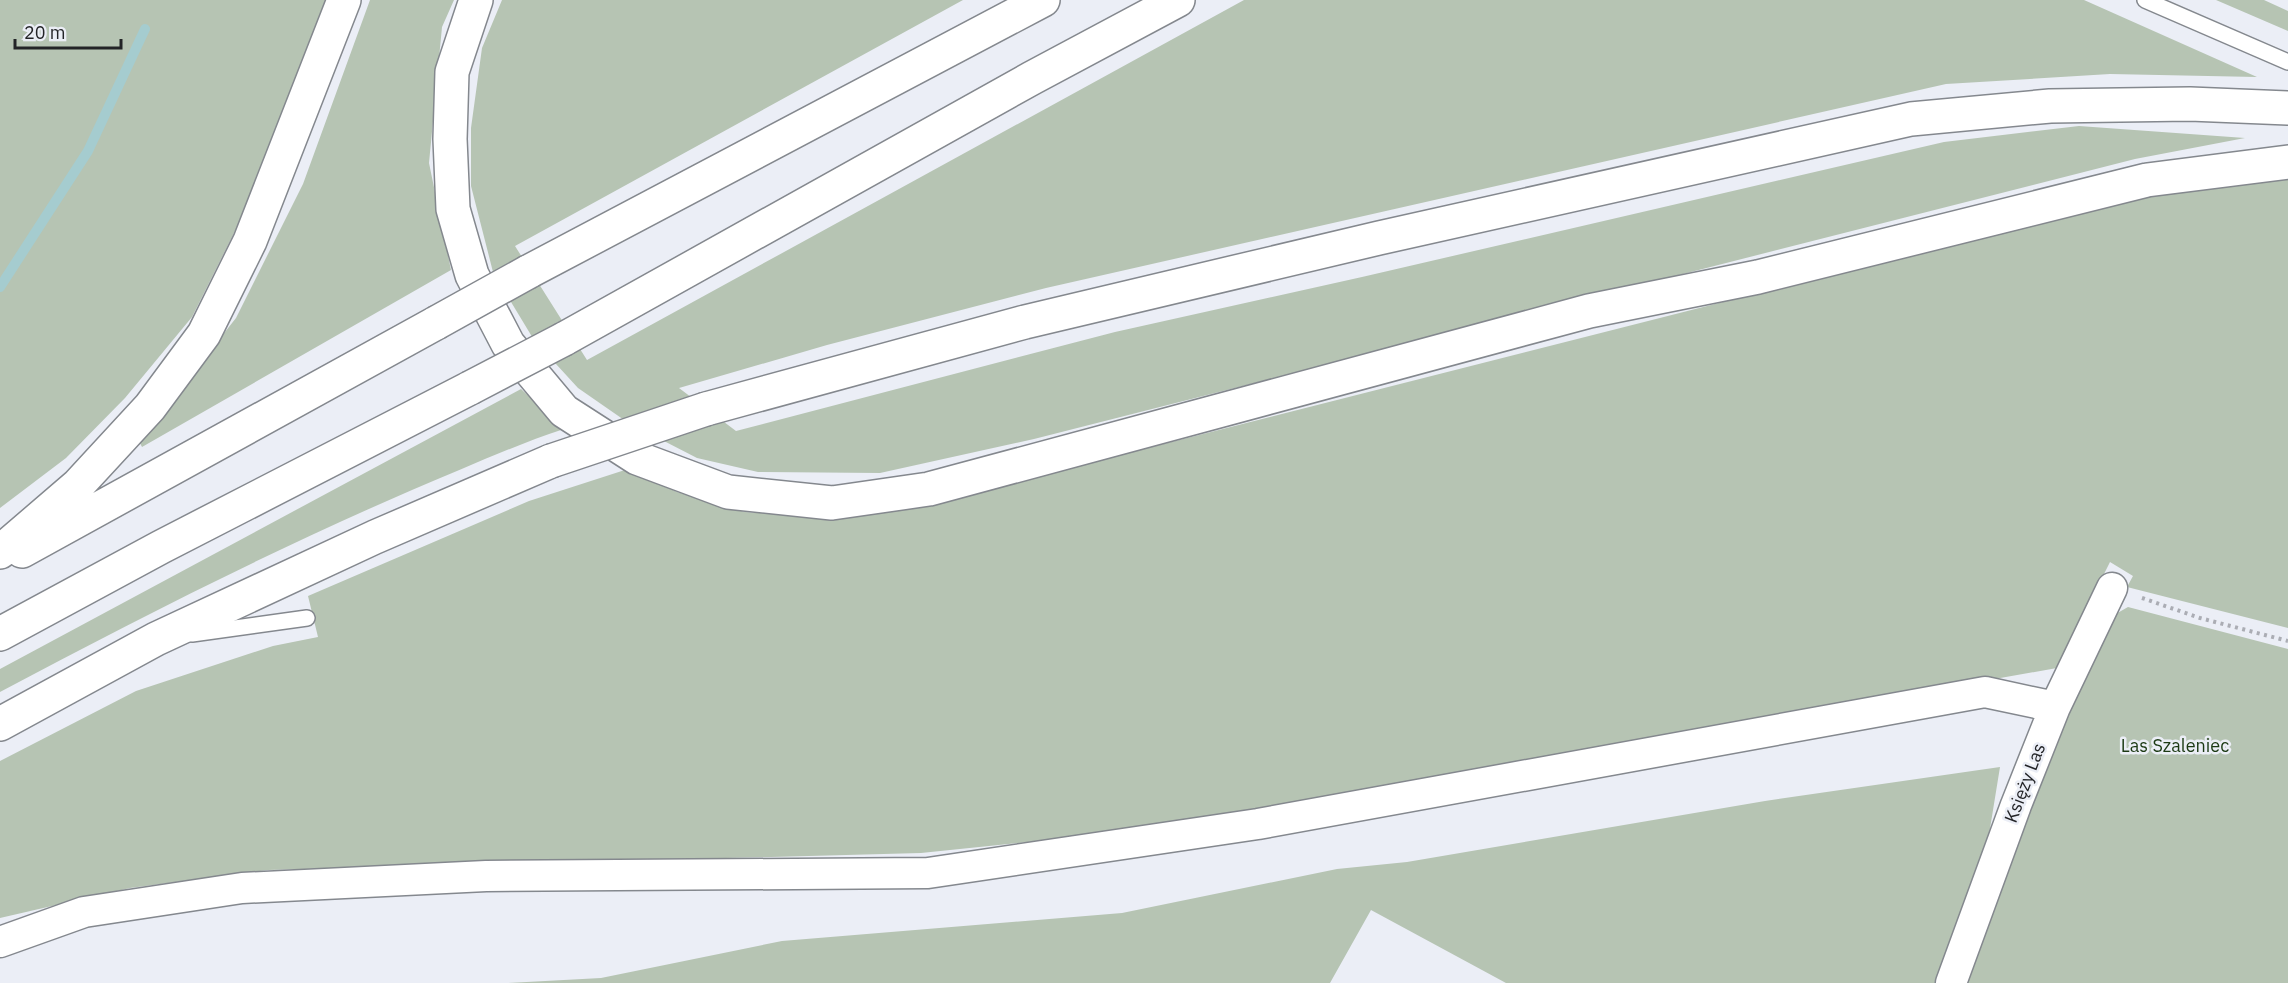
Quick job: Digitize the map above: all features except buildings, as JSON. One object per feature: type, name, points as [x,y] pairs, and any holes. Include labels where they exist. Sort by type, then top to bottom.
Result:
[{"type":"highway","points":[[0,552],[78,484],[150,407],[204,334],[250,241],[344,0]]},
{"type":"highway","points":[[476,0],[452,72],[450,139],[453,209],[472,275],[508,344],[564,411],[637,458],[728,492],[832,503],[929,489],[1589,310],[1758,278],[2146,180],[2288,162]]},
{"type":"highway","points":[[0,562],[528,272],[1043,0]]},
{"type":"highway","points":[[0,634],[161,547],[564,339],[1022,84],[1178,0]]},
{"type":"highway","points":[[0,724],[156,639],[375,537],[551,461],[706,409],[1025,322],[1379,238],[1911,119],[2050,106],[2190,104],[2288,108]]},
{"type":"street","name":"Księży Las","points":[[1951,983],[2016,804],[2055,707],[2112,588]]},
{"type":"street","points":[[0,942],[84,912],[242,888],[486,876],[928,873],[1258,824],[1985,692],[2055,707]]},
{"type":"lane","points":[[2145,0],[2288,62]]},
{"type":"lane","points":[[156,639],[307,618]]},
{"type":"path","points":[[2112,588],[2200,618],[2288,641]]},
{"type":"green space","points":[[0,0],[332,0],[247,207],[192,317],[125,398],[66,458],[0,508]]},
{"type":"green space","points":[[370,0],[454,0],[442,27],[429,163],[451,270],[142,447],[139,441],[236,318],[303,184]]},
{"type":"green space","points":[[502,0],[963,0],[515,246],[587,360],[1244,0],[2084,0],[2257,77],[2110,74],[1946,84],[1046,288],[827,345],[679,388],[736,431],[1115,332],[1944,142],[2079,126],[2245,138],[2135,159],[1034,439],[880,473],[758,472],[697,458],[627,422],[578,388],[534,340],[493,272],[471,186],[471,128],[482,48]]},
{"type":"green space","points":[[2216,0],[2264,0],[2288,11],[2288,31]]},
{"type":"green space","points":[[2288,177],[2288,628],[2127,587],[2133,576],[2110,562],[2057,668],[1136,831],[921,853],[268,870],[130,888],[0,918],[0,761],[136,691],[273,646],[318,637],[308,596],[529,501],[628,469],[677,492],[745,512],[824,517],[919,506],[2145,195]]},
{"type":"green space","points":[[521,389],[564,429],[488,458],[307,537],[0,692],[0,669]]},
{"type":"green space","name":"Las Szaleniec","points":[[2128,607],[2288,649],[2288,983],[1964,983],[2056,737],[2114,615]]},
{"type":"green space","points":[[2000,767],[1987,847],[1939,983],[1506,983],[1371,910],[1330,983],[508,983],[601,978],[782,941],[1122,913],[1337,869],[1407,862],[1765,801]]},
{"type":"waterway","points":[[0,287],[88,151],[145,29]]}]
